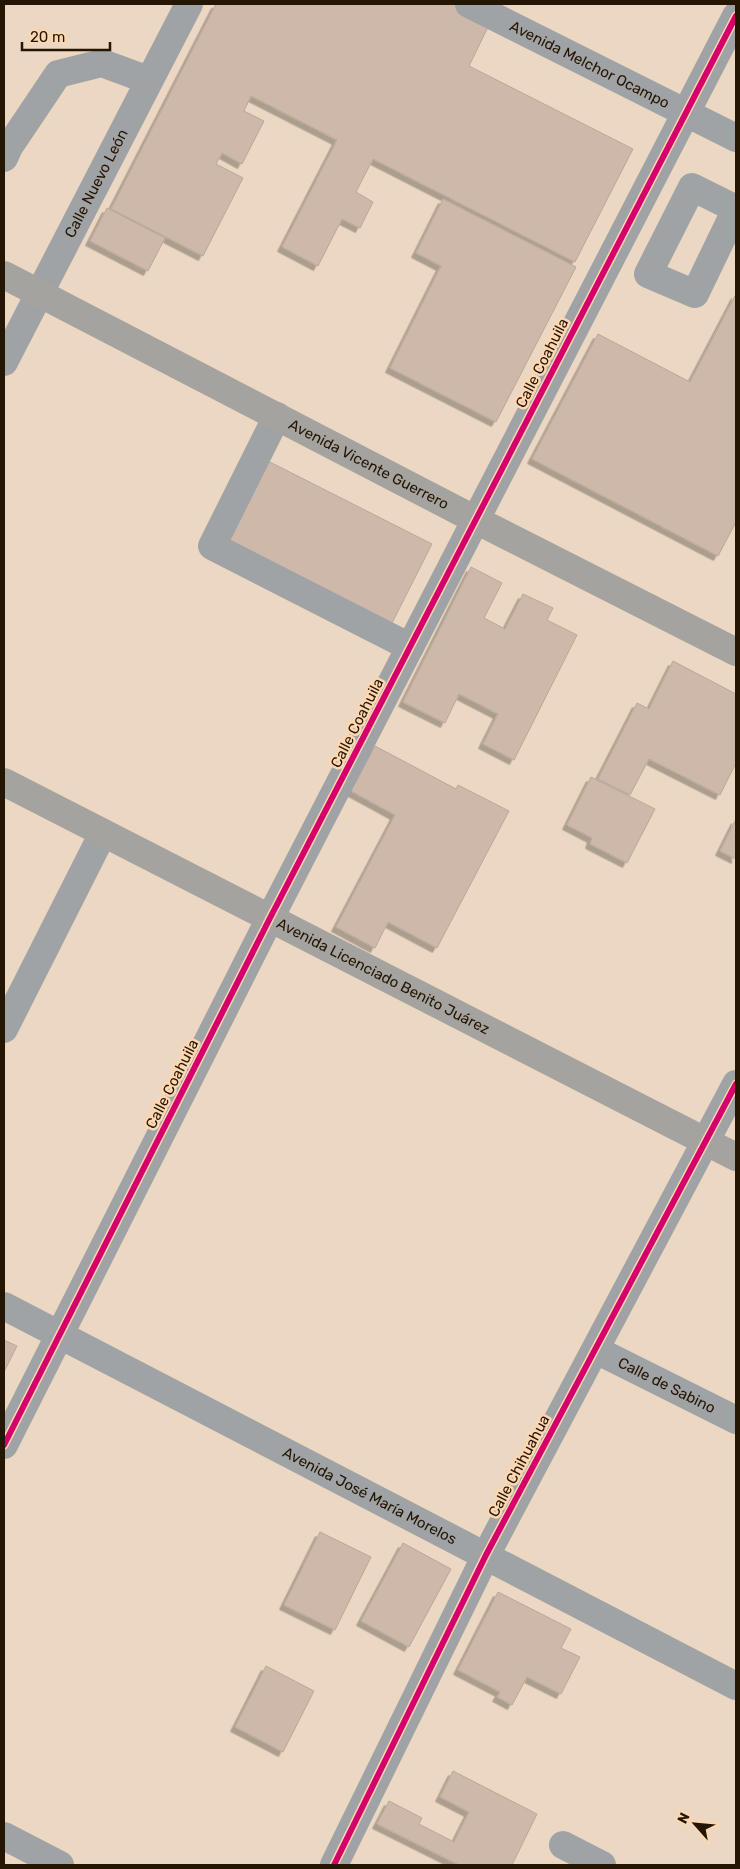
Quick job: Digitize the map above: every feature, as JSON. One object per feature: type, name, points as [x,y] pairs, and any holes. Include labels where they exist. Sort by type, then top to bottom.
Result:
[{"type":"main road","name":"Avenida Vicente Guerrero","points":[[4,275],[476,520],[736,652]]},
{"type":"main road","name":"Avenida Licenciado Benito Juárez","points":[[4,782],[736,1157]]},
{"type":"street","name":"Calle Nuevo León","points":[[4,362],[148,80],[189,4]]},
{"type":"street","name":"Avenida Melchor Ocampo","points":[[469,4],[736,138]]},
{"type":"street","name":"Calle Coahuila","points":[[4,1444],[270,918],[736,16]]},
{"type":"street","points":[[4,158],[9,147],[58,74],[102,63],[148,80]]},
{"type":"street","points":[[632,218],[668,234]]},
{"type":"street","points":[[276,416],[212,546],[410,647]]},
{"type":"street","points":[[4,1029],[103,832]]},
{"type":"street","name":"Calle Chihuahua","points":[[334,1865],[486,1555],[736,1084]]},
{"type":"street","name":"Avenida José María Morelos","points":[[4,1306],[736,1686]]},
{"type":"street","name":"Calle de Sabino","points":[[596,1350],[736,1420]]},
{"type":"street","points":[[4,1836],[60,1865]]},
{"type":"street","points":[[563,1845],[602,1865]]},
{"type":"building","points":[[216,4],[457,4],[491,21],[469,66],[633,149],[575,262],[373,159],[356,192],[373,202],[360,228],[342,219],[318,266],[282,247],[337,140],[251,96],[244,111],[264,121],[242,164],[222,153],[216,164],[243,178],[203,256],[111,209]]},
{"type":"building","points":[[443,199],[576,267],[496,422],[390,368],[441,266],[416,253]]},
{"type":"building","points":[[107,208],[165,238],[148,271],[90,241]]},
{"type":"building","points":[[736,294],[736,522],[718,556],[532,459],[598,334],[690,382]]},
{"type":"building","points":[[262,458],[432,544],[392,623],[222,537]]},
{"type":"building","points":[[471,567],[502,583],[484,618],[505,629],[523,594],[553,608],[547,620],[577,635],[514,760],[483,744],[498,714],[459,694],[445,723],[403,702]]},
{"type":"building","points":[[673,661],[736,694],[736,763],[720,795],[649,759],[630,795],[598,779],[637,703],[649,709]]},
{"type":"building","points":[[375,746],[456,789],[458,785],[509,811],[437,948],[388,922],[375,948],[336,927],[395,815],[351,791]]},
{"type":"building","points":[[591,777],[655,809],[627,863],[590,844],[592,838],[567,825]]},
{"type":"building","points":[[736,819],[736,859],[720,851]]},
{"type":"building","points":[[4,1340],[17,1346],[4,1372]]},
{"type":"building","points":[[320,1532],[371,1557],[335,1630],[284,1605]]},
{"type":"building","points":[[403,1543],[451,1569],[409,1647],[361,1621]]},
{"type":"building","points":[[498,1592],[571,1629],[561,1648],[580,1657],[561,1694],[527,1677],[512,1705],[497,1697],[500,1692],[458,1670]]},
{"type":"building","points":[[266,1666],[314,1691],[283,1752],[235,1727]]},
{"type":"building","points":[[453,1771],[537,1814],[512,1865],[459,1865],[377,1824],[389,1801],[422,1818],[419,1824],[454,1842],[469,1812],[440,1797]]},
{"type":"cycle path","points":[[4,1445],[270,918],[736,16]]},
{"type":"cycle path","points":[[334,1865],[486,1555],[736,1084]]}]
